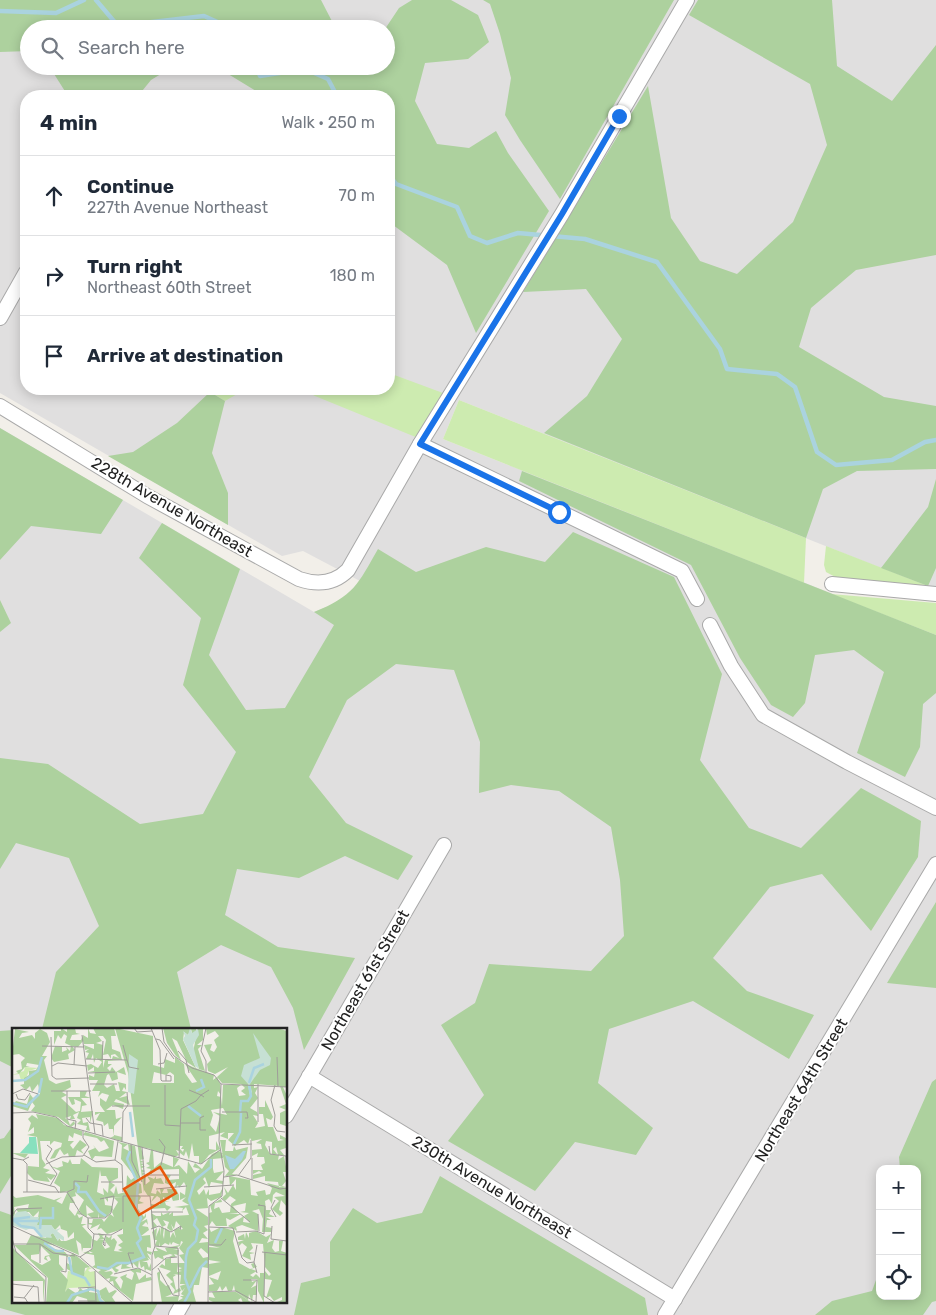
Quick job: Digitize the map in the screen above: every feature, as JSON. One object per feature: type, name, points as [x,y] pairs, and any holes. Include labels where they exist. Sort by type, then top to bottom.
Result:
[{"type":"street","points":[[687,0],[555,225],[420,444],[682,571],[697,599]]},
{"type":"street","points":[[0,318],[20,283]]},
{"type":"street","name":"228th Avenue Northeast","points":[[0,406],[147,496],[298,579],[318,583],[333,581],[348,570],[420,444]]},
{"type":"street","points":[[832,584],[936,594]]},
{"type":"street","points":[[710,625],[731,666],[763,715],[847,762],[936,808]]},
{"type":"street","name":"Northeast 61st Street","points":[[288,1113],[444,845]]},
{"type":"street","name":"Northeast 64th Street","points":[[665,1315],[936,864]]},
{"type":"street","name":"230th Avenue Northeast","points":[[309,1076],[675,1298]]},
{"type":"street","points":[[176,1315],[183,1302]]},
{"type":"shaded area","points":[[0,0],[936,0],[936,590],[459,400],[443,439],[936,635],[936,1315],[0,1315],[0,428],[314,612],[348,596],[360,581],[303,551],[282,556],[0,393]]},
{"type":"green space","points":[[0,0],[321,0],[331,20],[20,20],[20,51],[0,52]]},
{"type":"green space","points":[[412,0],[451,0],[478,15],[489,42],[468,59],[425,63],[415,101],[437,144],[469,148],[496,131],[508,153],[549,211],[476,333],[447,265],[395,226],[395,90],[254,90],[230,75],[395,75],[395,20],[391,20],[399,8]]},
{"type":"green space","points":[[483,0],[674,0],[560,199],[505,115],[511,78],[490,4]]},
{"type":"green space","points":[[698,0],[832,0],[837,66],[892,101],[936,45],[936,255],[856,270],[811,308],[799,347],[884,397],[936,406],[936,469],[857,471],[823,489],[806,538],[544,433],[587,396],[622,339],[586,289],[523,292],[648,86],[671,218],[700,261],[737,274],[793,222],[827,145],[810,84],[689,15]]},
{"type":"green space","points":[[55,75],[159,75],[151,80],[143,90],[64,90]]},
{"type":"green space","points":[[395,375],[443,393],[418,438],[313,395],[395,395]]},
{"type":"green space","points":[[207,395],[215,395],[225,401],[212,453],[228,493],[228,525],[108,456],[133,452],[177,423]]},
{"type":"green space","points":[[215,395],[236,395],[225,401]]},
{"type":"green space","points":[[459,400],[806,538],[804,583],[443,439]]},
{"type":"green space","points":[[0,428],[123,500],[101,534],[31,526],[0,560]]},
{"type":"green space","points":[[522,471],[936,635],[936,693],[923,704],[920,747],[905,777],[857,753],[884,672],[854,650],[815,655],[805,703],[793,717],[771,705],[740,658],[691,565],[519,481]]},
{"type":"green space","points":[[936,479],[936,568],[928,586],[881,568],[928,507]]},
{"type":"green space","points":[[162,523],[240,569],[209,655],[246,710],[285,708],[334,625],[314,612],[338,600],[354,588],[378,549],[416,572],[486,547],[545,562],[573,532],[674,577],[722,674],[700,760],[749,828],[801,848],[861,788],[921,821],[918,857],[871,931],[822,874],[770,887],[713,958],[747,991],[814,1015],[789,1059],[693,1001],[609,1029],[598,1083],[653,1128],[636,1155],[575,1142],[535,1191],[448,1141],[484,1095],[441,1025],[475,1003],[489,964],[591,971],[624,936],[620,880],[611,827],[559,791],[511,785],[479,793],[480,742],[454,670],[396,664],[347,700],[309,777],[346,823],[413,856],[398,880],[345,856],[299,878],[237,869],[225,915],[278,947],[355,958],[304,1050],[293,1008],[271,967],[221,945],[177,972],[191,1028],[42,1028],[56,972],[99,926],[69,858],[16,843],[0,869],[0,758],[48,764],[140,824],[203,814],[236,752],[183,685],[201,618],[139,558]]},
{"type":"green space","points":[[826,546],[928,586],[839,579],[826,572],[824,565]]},
{"type":"green space","points":[[831,594],[936,603],[936,635]]},
{"type":"green space","points":[[0,600],[11,623],[0,632]]},
{"type":"green space","points":[[936,902],[936,988],[887,983]]},
{"type":"green space","points":[[12,1030],[12,1067],[0,1061],[0,1031]]},
{"type":"green space","points":[[936,1079],[936,1301],[932,1302],[923,1315],[815,1315],[832,1301],[872,1291],[876,1280],[876,1300],[921,1300],[921,1165],[900,1165],[899,1157],[932,1082]]},
{"type":"green space","points":[[12,1127],[12,1174],[0,1194],[0,1139],[4,1138]]},
{"type":"green space","points":[[440,1176],[645,1298],[648,1315],[294,1315],[301,1283],[330,1276],[330,1242],[353,1208],[377,1223],[422,1213]]},
{"type":"green space","points":[[0,1211],[12,1215],[12,1302],[158,1302],[151,1315],[25,1315],[0,1308]]},
{"type":"waterway","points":[[0,11],[56,13],[84,0]]},
{"type":"waterway","points":[[96,0],[113,20]]},
{"type":"waterway","points":[[170,20],[204,16],[213,20]]},
{"type":"waterway","points":[[260,75],[266,75]]},
{"type":"waterway","points":[[319,75],[328,79],[334,90]]},
{"type":"waterway","points":[[395,183],[457,207],[470,236],[487,243],[518,233],[585,239],[657,262],[720,349],[727,369],[777,374],[795,387],[817,452],[836,465],[892,460],[925,442],[936,440]]},
{"type":"route","points":[[559,512],[420,444],[562,214],[619,116]]}]
